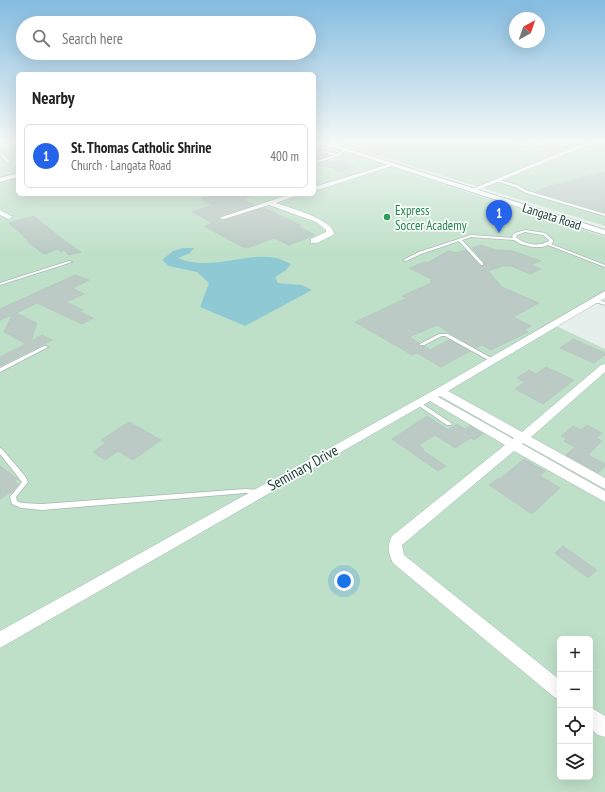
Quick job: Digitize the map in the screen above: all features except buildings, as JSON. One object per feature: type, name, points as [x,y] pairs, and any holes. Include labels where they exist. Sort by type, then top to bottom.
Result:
[{"type":"main road","name":"Langata Road","points":[[433,178],[605,233]]},
{"type":"street","points":[[316,188],[350,178]]},
{"type":"street","points":[[472,190],[502,178]]},
{"type":"street","points":[[222,218],[292,196]]},
{"type":"street","points":[[269,203],[318,221],[329,229],[330,233],[314,241]]},
{"type":"street","points":[[0,212],[9,217]]},
{"type":"street","name":"Seminary Drive","points":[[0,640],[603,298]]},
{"type":"street","points":[[557,689],[398,559],[394,551],[394,545],[397,540],[518,441],[605,367]]},
{"type":"street","points":[[435,394],[498,437],[518,441],[605,484]]},
{"type":"street","points":[[518,441],[605,497]]},
{"type":"street","points":[[593,718],[605,728]]},
{"type":"lane","points":[[497,180],[516,186],[527,192],[605,215]]},
{"type":"lane","points":[[515,238],[514,236],[516,234],[532,231],[549,237],[551,240],[548,244]]},
{"type":"lane","points":[[405,260],[420,253],[476,236],[515,238],[518,241],[530,245],[548,244],[605,266]]},
{"type":"lane","points":[[460,240],[474,258],[482,264]]},
{"type":"lane","points":[[0,284],[70,262]]},
{"type":"lane","points":[[422,344],[441,335],[446,335],[492,360]]},
{"type":"lane","points":[[0,370],[46,347]]},
{"type":"lane","points":[[418,404],[449,424]]},
{"type":"lane","points":[[0,450],[23,478],[24,482],[13,497],[14,502],[21,505],[42,507],[245,491],[261,492]]},
{"type":"green space","points":[[0,178],[16,178],[16,196],[316,196],[316,178],[424,178],[605,237],[605,293],[556,326],[605,349],[605,792],[0,792]]},
{"type":"green space","points":[[450,178],[605,178],[605,226]]},
{"type":"water","points":[[183,248],[194,248],[190,253],[178,258],[191,262],[215,263],[251,257],[278,258],[291,264],[286,270],[275,277],[278,283],[302,285],[312,290],[245,326],[200,307],[209,283],[197,272],[169,266],[162,260],[173,251]]},
{"type":"place","name":"Express Soccer Academy","points":[[387,217]]},
{"type":"place","name":"St. Thomas Catholic Shrine","points":[[499,233]]}]
